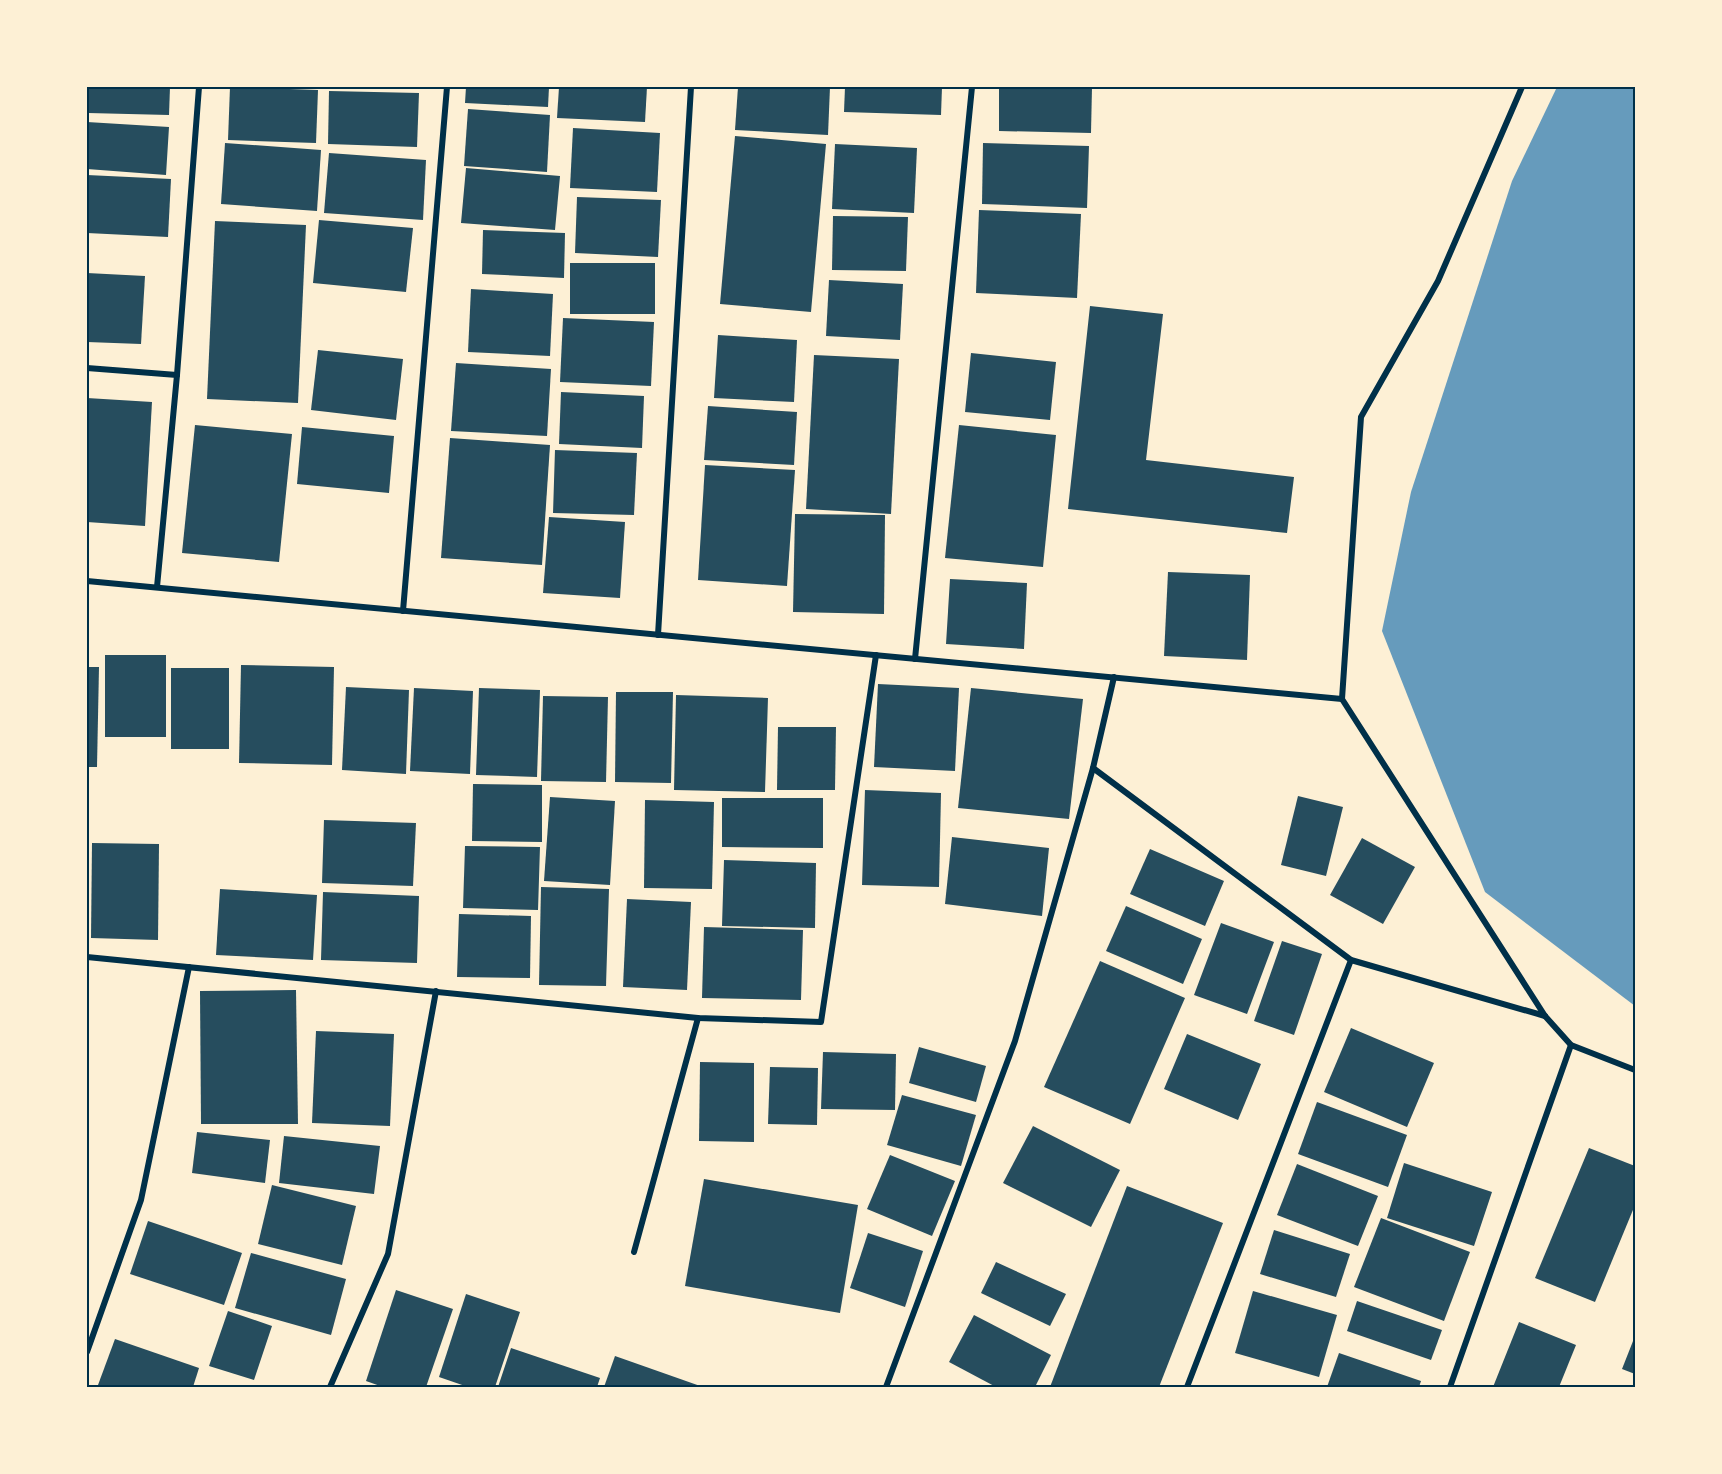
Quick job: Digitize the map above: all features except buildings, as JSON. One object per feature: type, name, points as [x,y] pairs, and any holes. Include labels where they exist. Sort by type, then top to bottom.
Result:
[{"type":"street","points":[[157,587],[177,375],[198,87]]},
{"type":"street","points":[[403,611],[447,87]]},
{"type":"street","points":[[658,635],[691,87]]},
{"type":"street","points":[[915,659],[972,87]]},
{"type":"street","points":[[1522,87],[1438,281],[1361,417],[1342,699],[1545,1016],[1571,1045],[1635,1070]]},
{"type":"street","points":[[87,368],[177,375]]},
{"type":"street","points":[[87,581],[1342,699]]},
{"type":"street","points":[[87,957],[698,1018],[822,1022],[876,655]]},
{"type":"street","points":[[886,1387],[1015,1041],[1093,768],[1114,677]]},
{"type":"street","points":[[1093,768],[1351,960],[1545,1016]]},
{"type":"street","points":[[1187,1387],[1351,960]]},
{"type":"street","points":[[87,1352],[141,1200],[189,967]]},
{"type":"street","points":[[330,1387],[388,1254],[436,991]]},
{"type":"street","points":[[634,1252],[698,1018]]},
{"type":"street","points":[[1450,1387],[1571,1045]]},
{"type":"water","points":[[1557,87],[1635,87],[1635,1006],[1485,892],[1382,631],[1411,492],[1512,181]]}]
